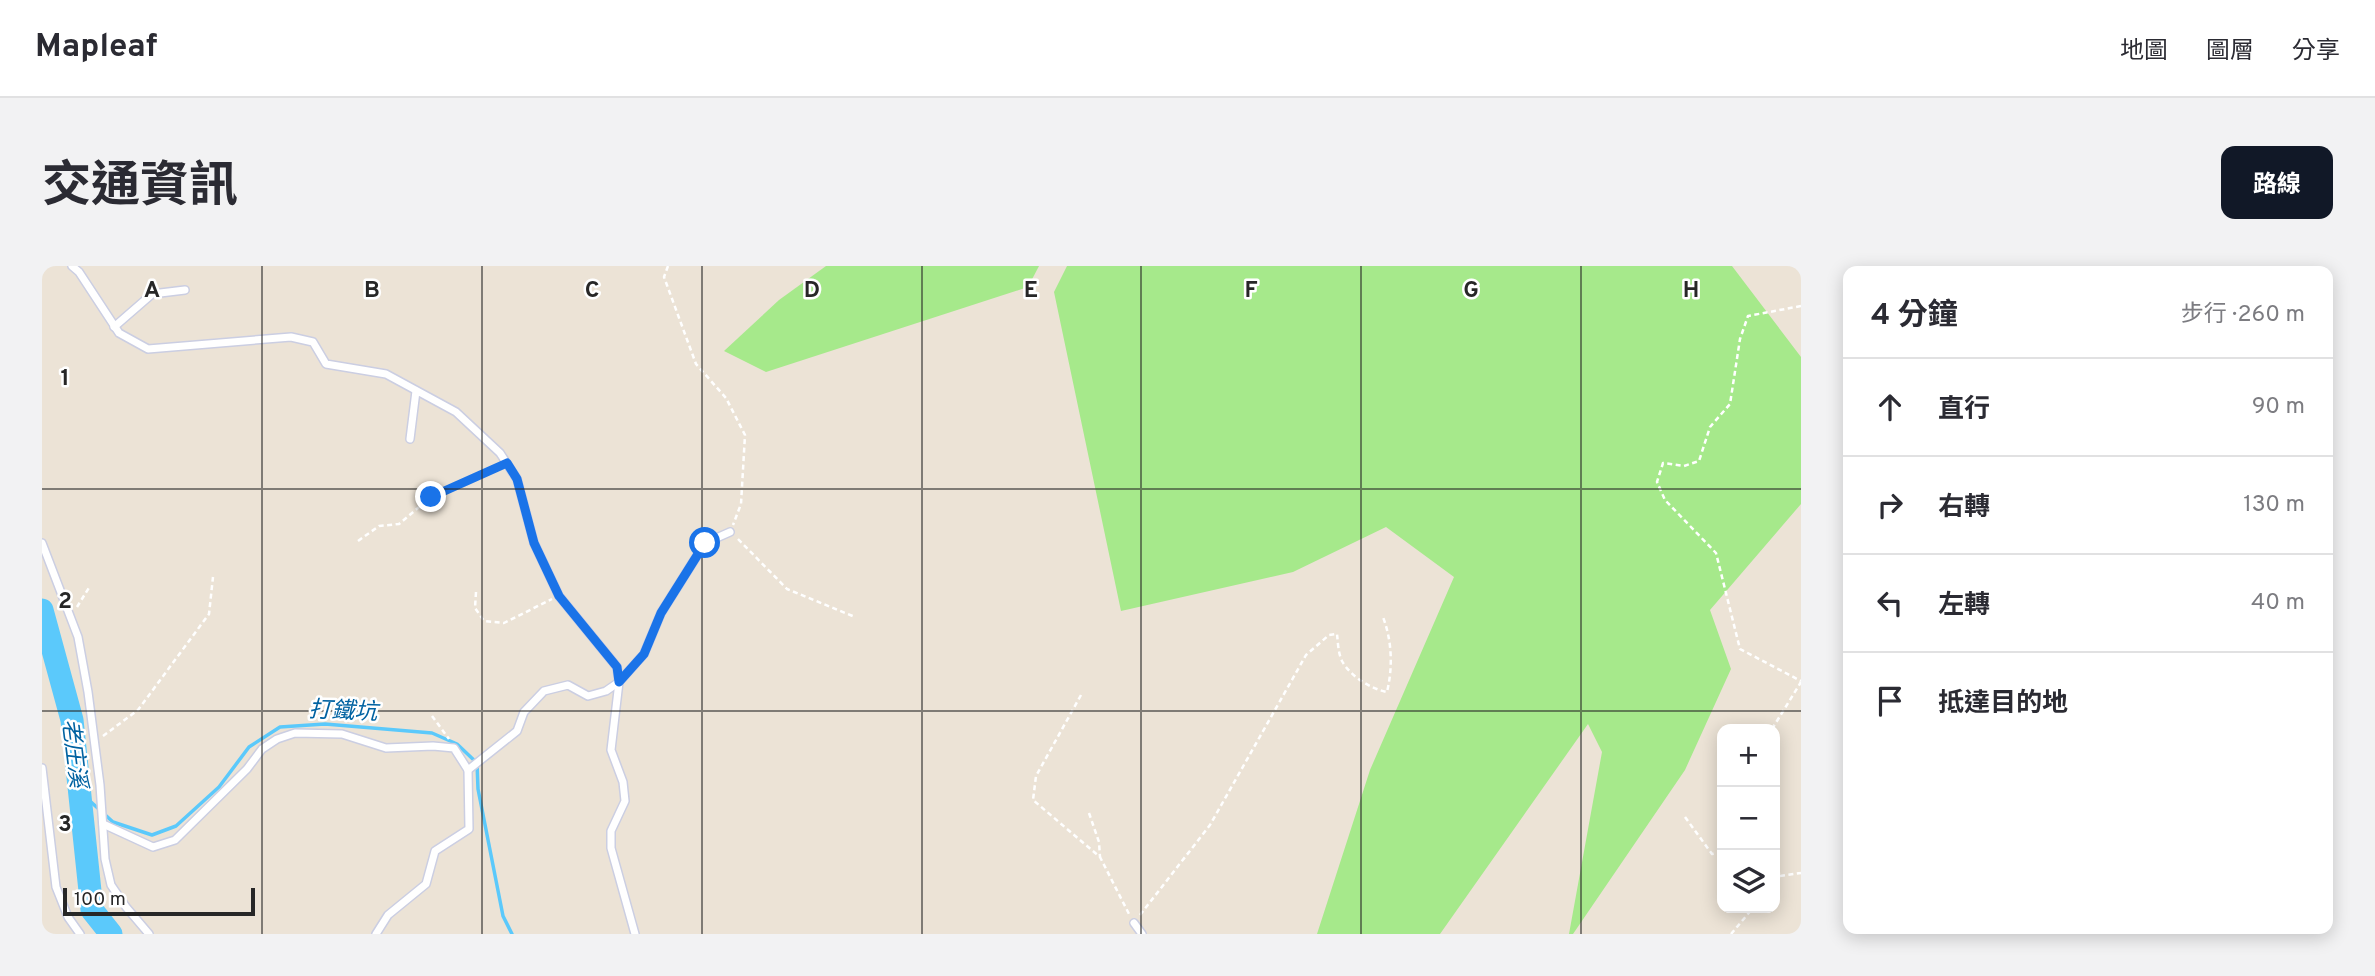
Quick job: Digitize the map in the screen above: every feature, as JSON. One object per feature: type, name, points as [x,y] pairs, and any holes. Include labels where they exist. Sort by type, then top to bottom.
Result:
[{"type":"lane","points":[[72,266],[79,272],[119,333],[148,349],[290,337],[313,342],[326,364],[386,374],[456,412],[500,453],[517,479],[534,543],[559,596],[617,667],[619,682],[611,750],[623,782],[625,801],[611,831],[611,848],[635,934]]},
{"type":"lane","points":[[114,327],[152,294],[185,290]]},
{"type":"lane","points":[[410,439],[416,391]]},
{"type":"lane","points":[[468,769],[517,731],[524,712],[544,691],[568,685],[588,695],[606,691],[619,682],[644,654],[661,613],[705,543],[730,532]]},
{"type":"lane","points":[[42,543],[78,636],[95,743],[105,859],[111,885],[149,934]]},
{"type":"lane","points":[[103,824],[153,847],[175,840],[247,769],[262,748],[276,739],[295,733],[342,734],[386,748],[454,748],[468,769],[468,829],[435,850],[426,884],[388,915],[376,934]]},
{"type":"lane","points":[[42,768],[56,887],[68,917],[80,934]]},
{"type":"lane","points":[[1134,923],[1142,934]]},
{"type":"path","points":[[668,266],[664,277],[696,364],[726,398],[745,435],[741,504],[730,532],[787,589],[855,617]]},
{"type":"path","points":[[1775,724],[1801,682],[1740,649],[1716,553],[1665,500],[1657,482],[1663,463],[1684,466],[1699,461],[1710,427],[1730,404],[1740,339],[1748,316],[1801,306]]},
{"type":"path","points":[[358,541],[379,526],[399,524],[431,497],[507,463]]},
{"type":"path","points":[[95,743],[138,710],[209,614],[213,577]]},
{"type":"path","points":[[70,618],[90,586]]},
{"type":"path","points":[[476,592],[475,608],[484,621],[504,623],[559,596]]},
{"type":"path","points":[[1081,695],[1036,776],[1033,800],[1100,857],[1134,923],[1210,825],[1306,655],[1329,635],[1337,634],[1342,661],[1355,676],[1377,690],[1387,692],[1391,673],[1389,634],[1383,617]]},
{"type":"path","points":[[432,716],[454,748]]},
{"type":"path","points":[[1089,813],[1099,842],[1100,857]]},
{"type":"path","points":[[1685,817],[1712,854],[1717,853]]},
{"type":"path","points":[[1780,876],[1801,873]]},
{"type":"path","points":[[1731,934],[1749,913]]},
{"type":"green space","points":[[826,266],[1039,266],[1028,287],[766,372],[724,351],[779,300]]},
{"type":"green space","points":[[1067,266],[1732,266],[1801,357],[1801,504],[1710,610],[1731,669],[1685,770],[1573,934],[1569,934],[1602,752],[1588,724],[1440,934],[1317,934],[1370,770],[1454,577],[1386,527],[1293,572],[1121,611],[1054,292]]},
{"type":"waterway","name":"老庄溪","points":[[42,610],[72,720],[92,910],[111,934]]},
{"type":"waterway","name":"打鐵坑","points":[[80,792],[113,822],[152,835],[176,826],[219,787],[249,747],[280,727],[325,724],[432,733],[457,744],[477,763],[478,789],[503,916],[512,934]]},
{"type":"route","points":[[431,497],[507,463],[517,479],[534,543],[559,596],[617,667],[619,682],[644,654],[661,613],[705,543]]}]
